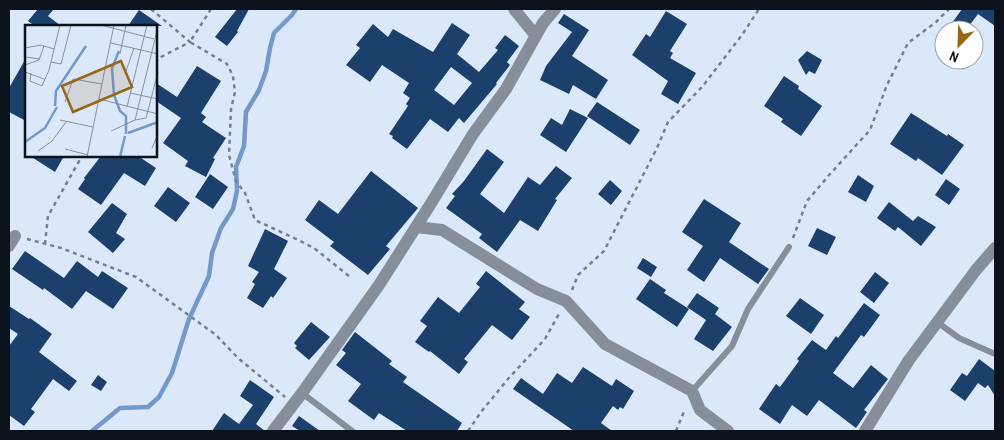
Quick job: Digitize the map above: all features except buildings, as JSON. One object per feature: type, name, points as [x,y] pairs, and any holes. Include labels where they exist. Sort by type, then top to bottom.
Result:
[{"type":"street","points":[[514,9],[536,36]]},
{"type":"street","points":[[273,431],[294,405],[379,285],[473,134],[506,89],[536,36],[555,9]]},
{"type":"street","points":[[416,227],[442,230],[537,289],[566,302],[605,344],[692,391],[700,410],[728,431]]},
{"type":"street","points":[[865,431],[909,360],[976,270],[995,248]]},
{"type":"lane","points":[[692,391],[732,346],[748,310],[789,247]]},
{"type":"lane","points":[[937,322],[959,338],[995,354]]},
{"type":"lane","points":[[302,393],[352,431]]},
{"type":"path","points":[[151,9],[190,42],[227,64],[233,76],[235,92],[231,108],[229,155],[236,181],[245,192],[255,220],[314,248],[350,276]]},
{"type":"path","points":[[158,59],[190,42],[211,9]]},
{"type":"path","points":[[468,431],[497,392],[545,339],[566,302],[578,275],[604,252],[658,148],[668,122],[702,87],[759,9]]},
{"type":"path","points":[[789,247],[807,202],[870,130],[886,85],[908,43],[936,22],[949,9]]},
{"type":"path","points":[[45,244],[48,216],[81,158]]},
{"type":"path","points":[[12,241],[45,244],[61,248],[136,277],[216,335],[238,358],[294,405]]},
{"type":"path","points":[[676,431],[692,391]]},
{"type":"waterway","points":[[92,431],[120,408],[148,407],[159,397],[172,373],[189,319],[209,276],[212,253],[221,228],[233,209],[237,191],[236,167],[244,146],[246,112],[259,90],[266,71],[274,33],[296,9]]}]
